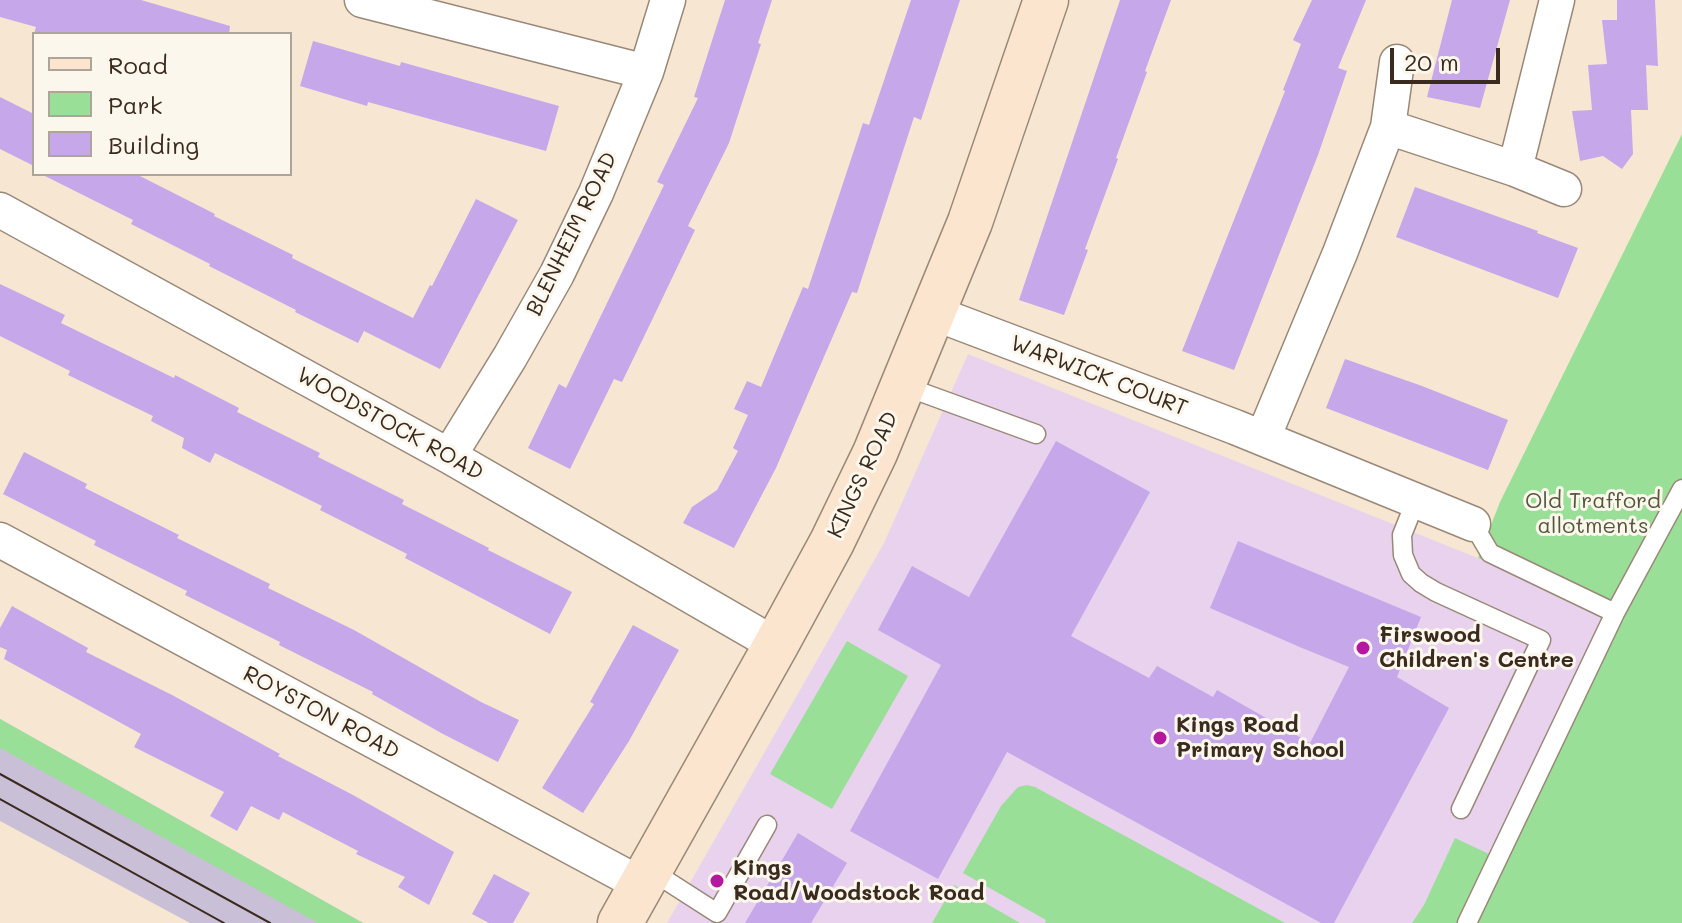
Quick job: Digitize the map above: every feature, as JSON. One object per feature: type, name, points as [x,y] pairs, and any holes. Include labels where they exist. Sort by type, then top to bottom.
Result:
[{"type":"street","points":[[362,0],[646,72]]},
{"type":"street","name":"BLENHEIM ROAD","points":[[449,456],[557,274],[596,193],[646,72],[668,0]]},
{"type":"street","name":"KINGS ROAD","points":[[620,923],[832,542],[875,453],[970,222],[1046,0]]},
{"type":"street","points":[[1515,169],[1557,0]]},
{"type":"street","points":[[1263,438],[1340,253],[1388,127],[1397,62]]},
{"type":"street","points":[[1388,127],[1515,169],[1564,189]]},
{"type":"street","name":"WOODSTOCK ROAD","points":[[0,210],[449,456],[776,645]]},
{"type":"street","name":"WARWICK COURT","points":[[934,313],[1263,438],[1473,524]]},
{"type":"street","name":"ROYSTON ROAD","points":[[0,540],[646,877]]},
{"type":"lane","points":[[904,386],[1036,434]]},
{"type":"lane","points":[[1467,923],[1615,613],[1682,489]]},
{"type":"lane","points":[[1416,500],[1402,535],[1403,555],[1411,574],[1436,592],[1541,640],[1461,809]]},
{"type":"lane","points":[[1473,524],[1490,553],[1615,613]]},
{"type":"lane","points":[[646,877],[714,918],[767,825]]},
{"type":"shaded area","name":"Kings Road Primary School","points":[[968,354],[1478,558],[1593,611],[1603,620],[1460,923],[667,923],[884,543]]},
{"type":"shaded area","points":[[0,719],[363,923],[190,923],[0,821]]},
{"type":"green space","name":"Old Trafford allotments","points":[[1682,134],[1682,923],[1412,923],[1424,905],[1455,838],[1491,855],[1603,620],[1593,611],[1478,558],[1500,502]]},
{"type":"green space","points":[[847,641],[908,676],[832,809],[770,774]]},
{"type":"green space","points":[[0,719],[363,923],[318,923],[0,748]]},
{"type":"green space","points":[[1027,785],[1285,923],[1045,923],[1046,920],[963,873],[1001,806],[1018,787]]},
{"type":"green space","points":[[954,885],[1020,923],[932,923]]},
{"type":"building","points":[[0,0],[141,0],[230,26],[229,32],[35,32],[36,27],[0,17]]},
{"type":"building","points":[[725,0],[772,0],[729,143],[688,226],[695,230],[622,382],[614,379],[570,469],[528,448],[559,384],[566,388],[664,185],[657,182],[698,98],[694,97]]},
{"type":"building","points":[[911,0],[960,0],[921,120],[914,117],[857,293],[852,292],[776,468],[734,548],[683,523],[692,507],[717,490],[738,451],[733,448],[748,415],[734,409],[747,381],[761,387],[803,287],[808,289],[863,123],[869,125]]},
{"type":"building","points":[[1120,0],[1171,0],[1064,315],[1019,300]]},
{"type":"building","points":[[1312,0],[1366,0],[1338,68],[1347,71],[1318,155],[1234,370],[1182,351],[1285,91],[1301,44],[1293,40]]},
{"type":"building","points":[[1452,0],[1510,0],[1480,108],[1427,97]]},
{"type":"building","points":[[1617,0],[1655,0],[1658,66],[1646,65],[1648,110],[1631,110],[1633,154],[1622,169],[1603,156],[1580,161],[1572,111],[1592,110],[1588,65],[1607,64],[1602,20],[1617,20]]},
{"type":"building","points":[[313,41],[559,106],[546,151],[300,86]]},
{"type":"building","points":[[0,97],[32,113],[32,165],[0,149]]},
{"type":"building","points":[[45,176],[140,176],[293,255],[292,258],[413,318],[476,199],[518,220],[440,369],[364,331],[358,343],[131,224],[133,220]]},
{"type":"building","points":[[1415,187],[1578,248],[1558,298],[1396,237]]},
{"type":"building","points":[[0,284],[65,315],[61,323],[239,408],[237,412],[320,453],[318,457],[404,500],[402,504],[572,592],[550,634],[405,558],[407,554],[320,510],[322,506],[215,453],[210,463],[182,448],[184,438],[151,421],[153,416],[68,375],[70,371],[0,336]]},
{"type":"building","points":[[1345,359],[1508,420],[1488,470],[1326,408]]},
{"type":"building","points":[[1056,441],[1150,492],[1071,636],[1149,678],[1157,666],[1213,697],[1217,690],[1310,743],[1349,667],[1210,608],[1238,541],[1421,617],[1397,677],[1449,708],[1334,923],[1321,923],[1007,752],[938,879],[850,831],[941,665],[878,630],[912,566],[969,597]]},
{"type":"building","points":[[24,452],[87,484],[85,488],[179,535],[177,538],[270,584],[268,588],[354,630],[519,720],[498,762],[443,734],[373,692],[279,645],[280,642],[185,595],[187,591],[94,545],[96,541],[3,494]]},
{"type":"building","points":[[12,606],[88,648],[86,652],[172,695],[454,852],[429,905],[398,887],[405,877],[356,854],[358,851],[283,812],[279,820],[251,806],[237,831],[210,816],[224,792],[134,747],[141,734],[4,659],[7,650],[0,647],[0,628]]},
{"type":"building","points":[[633,625],[679,650],[629,741],[583,813],[542,788],[594,704],[590,702]]},
{"type":"building","points":[[798,833],[847,863],[811,923],[745,923]]},
{"type":"building","points":[[494,874],[530,893],[513,923],[489,923],[472,914]]},
{"type":"tram line","points":[[0,774],[270,923]]},
{"type":"tram line","points":[[0,799],[224,923]]},
{"type":"place","name":"Firswood Children's Centre","points":[[1363,648]]},
{"type":"place","name":"Kings Road Primary School","points":[[1160,738]]},
{"type":"place","name":"Kings Road/Woodstock Road","points":[[717,881]]}]
